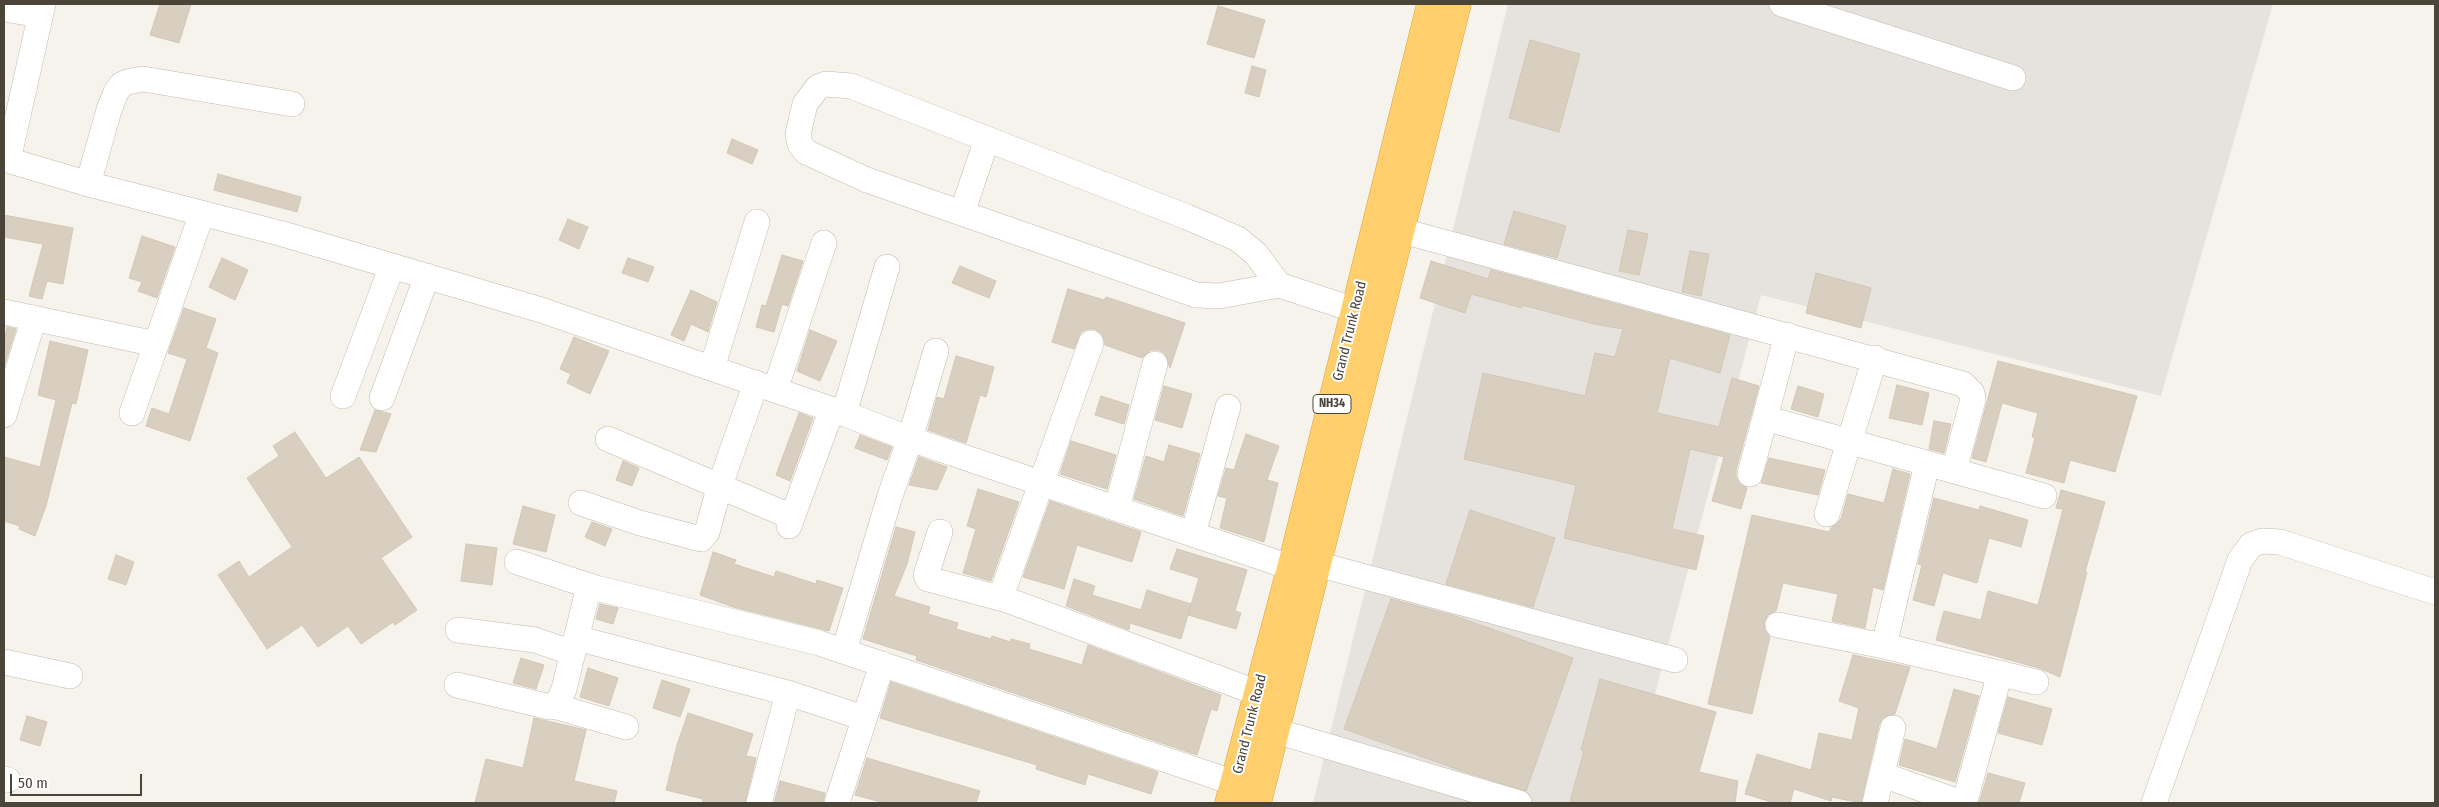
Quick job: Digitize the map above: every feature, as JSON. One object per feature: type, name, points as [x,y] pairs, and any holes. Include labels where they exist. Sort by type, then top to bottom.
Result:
[{"type":"highway","name":"Grand Trunk Road","points":[[1232,793],[1431,4]]},
{"type":"highway","name":"Grand Trunk Road","points":[[1258,803],[1399,230],[1457,4]]},
{"type":"street","points":[[1782,4],[2013,78]]},
{"type":"street","points":[[4,9],[42,10],[6,160],[392,266],[542,310],[838,412],[910,439],[1042,482],[1290,568]]},
{"type":"street","points":[[88,184],[109,110],[116,92],[121,85],[127,82],[143,80],[292,104]]},
{"type":"street","points":[[1278,286],[1256,254],[1238,239],[1187,217],[987,139],[840,84],[826,84],[818,87],[806,104],[798,134],[800,144],[806,152],[866,180],[1196,295],[1219,296],[1278,286],[1355,310]]},
{"type":"street","points":[[962,213],[987,139]]},
{"type":"street","points":[[132,412],[202,213]]},
{"type":"street","points":[[712,368],[757,222]]},
{"type":"street","points":[[1399,230],[1875,358],[1963,384],[1969,388],[1973,399],[1954,471]]},
{"type":"street","points":[[581,503],[648,526],[701,539],[707,532],[720,485],[766,387],[824,243]]},
{"type":"street","points":[[343,396],[392,266]]},
{"type":"street","points":[[608,439],[720,485],[790,522],[838,412],[887,267]]},
{"type":"street","points":[[382,398],[427,276]]},
{"type":"street","points":[[4,312],[156,344]]},
{"type":"street","points":[[4,415],[34,318]]},
{"type":"street","points":[[1750,474],[1787,335]]},
{"type":"street","points":[[1007,600],[1003,596],[1004,588],[1091,343]]},
{"type":"street","points":[[844,651],[889,499],[910,439],[936,351]]},
{"type":"street","points":[[1827,514],[1875,358]]},
{"type":"street","points":[[1118,508],[1155,364]]},
{"type":"street","points":[[1193,534],[1228,407]]},
{"type":"street","points":[[1765,418],[2044,496]]},
{"type":"street","points":[[1884,646],[1927,464]]},
{"type":"street","points":[[940,532],[926,575],[928,579],[1007,600],[1258,693]]},
{"type":"street","points":[[2154,803],[2240,560],[2251,545],[2262,541],[2280,542],[2435,592]]},
{"type":"street","points":[[517,562],[589,586],[703,613],[844,651],[1232,793]]},
{"type":"street","points":[[1317,564],[1675,660]]},
{"type":"street","points":[[554,706],[560,703],[589,586]]},
{"type":"street","points":[[1778,625],[1884,646],[2036,682]]},
{"type":"street","points":[[458,630],[574,645],[788,693],[864,718]]},
{"type":"street","points":[[4,662],[70,676]]},
{"type":"street","points":[[837,803],[882,664]]},
{"type":"street","points":[[1883,775],[1956,801],[1966,797],[2000,673]]},
{"type":"street","points":[[457,685],[505,697],[554,706],[626,728]]},
{"type":"street","points":[[759,803],[788,693]]},
{"type":"street","points":[[1876,803],[1893,728]]},
{"type":"street","points":[[1276,731],[1519,803]]},
{"type":"shaded area","points":[[1508,4],[2273,4],[2161,396],[1761,295],[1626,803],[1313,803]]},
{"type":"building","points":[[160,4],[191,4],[179,43],[150,35]]},
{"type":"building","points":[[1218,6],[1265,20],[1254,58],[1207,44]]},
{"type":"building","points":[[1530,40],[1580,54],[1559,132],[1509,118]]},
{"type":"building","points":[[1252,66],[1266,70],[1259,97],[1245,93]]},
{"type":"building","points":[[732,139],[758,150],[752,164],[727,153]]},
{"type":"building","points":[[218,174],[301,197],[297,212],[214,190]]},
{"type":"building","points":[[1514,211],[1566,226],[1557,258],[1504,244]]},
{"type":"building","points":[[4,215],[73,228],[63,284],[47,281],[42,299],[29,296],[43,244],[4,237]]},
{"type":"building","points":[[568,219],[588,227],[579,249],[559,240]]},
{"type":"building","points":[[1628,230],[1648,234],[1639,275],[1619,271]]},
{"type":"building","points":[[142,236],[175,247],[157,298],[138,291],[142,282],[129,278]]},
{"type":"building","points":[[1690,251],[1709,254],[1701,296],[1682,292]]},
{"type":"building","points":[[782,255],[803,261],[788,306],[782,304],[774,332],[756,327],[762,305],[766,306]]},
{"type":"building","points":[[222,258],[248,270],[235,300],[209,287]]},
{"type":"building","points":[[628,258],[654,267],[648,282],[622,273]]},
{"type":"building","points":[[1431,261],[1488,279],[1491,270],[1730,335],[1720,373],[1670,358],[1657,413],[1719,427],[1732,378],[1759,386],[1736,470],[1736,477],[1740,484],[1747,488],[1741,509],[1712,501],[1724,457],[1690,449],[1672,529],[1704,536],[1696,570],[1564,538],[1576,485],[1464,459],[1483,373],[1585,396],[1595,353],[1615,357],[1623,329],[1594,324],[1522,305],[1522,308],[1471,294],[1465,313],[1420,298]]},
{"type":"building","points":[[960,266],[996,281],[989,298],[952,283]]},
{"type":"building","points":[[1816,273],[1871,288],[1861,328],[1806,313]]},
{"type":"building","points":[[1068,289],[1104,300],[1106,297],[1185,323],[1170,368],[1165,354],[1159,350],[1151,350],[1142,358],[1105,345],[1102,334],[1095,329],[1081,332],[1074,349],[1052,342]]},
{"type":"building","points":[[691,290],[717,302],[708,332],[691,324],[684,341],[671,335]]},
{"type":"building","points":[[184,308],[216,319],[206,348],[218,353],[190,441],[146,426],[152,408],[169,414],[187,359],[168,353]]},
{"type":"building","points":[[7,327],[16,329],[4,367],[4,343]]},
{"type":"building","points":[[810,330],[837,341],[820,381],[797,371]]},
{"type":"building","points":[[574,337],[609,351],[590,394],[567,383],[571,374],[560,369]]},
{"type":"building","points":[[50,341],[88,350],[76,404],[72,403],[46,506],[35,536],[19,529],[20,526],[4,521],[4,457],[40,467],[56,400],[38,395]]},
{"type":"building","points":[[956,356],[994,367],[986,397],[980,395],[966,443],[928,430],[937,397],[944,399]]},
{"type":"building","points":[[1998,361],[2137,396],[2115,472],[2070,460],[2064,483],[2026,473],[2035,438],[2032,437],[2038,413],[2002,403],[1986,462],[1972,458]]},
{"type":"building","points":[[1897,385],[1929,393],[1922,425],[1889,418]]},
{"type":"building","points":[[1164,386],[1192,394],[1182,428],[1155,420]]},
{"type":"building","points":[[1798,386],[1824,394],[1818,417],[1791,409]]},
{"type":"building","points":[[1101,396],[1129,405],[1124,424],[1095,415]]},
{"type":"building","points":[[375,410],[391,414],[376,452],[360,450]]},
{"type":"building","points":[[799,413],[813,418],[790,481],[776,475]]},
{"type":"building","points":[[1934,421],[1951,424],[1944,453],[1929,449]]},
{"type":"building","points":[[295,432],[326,478],[359,457],[412,537],[381,558],[417,610],[395,625],[393,622],[361,644],[348,626],[318,647],[302,625],[267,649],[218,575],[239,561],[249,577],[292,547],[247,478],[279,456],[273,446]]},
{"type":"building","points":[[1246,434],[1279,446],[1267,480],[1278,483],[1264,542],[1220,528],[1227,498],[1218,496],[1226,468],[1234,470]]},
{"type":"building","points":[[860,435],[892,447],[887,460],[855,448]]},
{"type":"building","points":[[1071,441],[1116,455],[1107,489],[1060,474]]},
{"type":"building","points":[[1169,445],[1200,454],[1183,516],[1134,499],[1146,456],[1164,462]]},
{"type":"building","points":[[919,457],[947,467],[937,490],[909,485]]},
{"type":"building","points":[[1769,458],[1825,470],[1818,495],[1761,483]]},
{"type":"building","points":[[623,461],[639,468],[632,486],[616,480]]},
{"type":"building","points":[[1893,469],[1910,474],[1883,590],[1873,587],[1865,628],[1832,621],[1838,594],[1783,583],[1776,611],[1768,615],[1764,622],[1765,630],[1770,637],[1752,714],[1708,704],[1752,515],[1829,532],[1841,519],[1848,494],[1884,503]]},
{"type":"building","points":[[978,489],[1019,502],[991,581],[963,573],[976,529],[967,526]]},
{"type":"building","points":[[2061,490],[2105,502],[2085,572],[2087,572],[2060,677],[2039,668],[1936,640],[1944,611],[1981,620],[1988,591],[2038,605],[2063,509],[2056,508]]},
{"type":"building","points":[[1934,498],[1979,510],[1980,506],[2028,520],[2021,547],[1989,538],[1977,583],[1943,573],[1934,606],[1913,600],[1922,565],[1918,564]]},
{"type":"building","points":[[1050,501],[1141,532],[1132,562],[1077,545],[1064,589],[1023,577]]},
{"type":"building","points":[[523,506],[555,515],[546,552],[513,544]]},
{"type":"building","points":[[1470,510],[1555,538],[1533,607],[1446,584]]},
{"type":"building","points":[[592,522],[612,529],[605,546],[585,537]]},
{"type":"building","points":[[896,527],[915,532],[907,564],[894,596],[930,607],[928,614],[958,623],[956,629],[991,639],[992,636],[1010,642],[1011,639],[1030,644],[1029,649],[1082,665],[1088,645],[1221,695],[1217,711],[1211,709],[1197,755],[916,660],[917,656],[863,639]]},
{"type":"building","points":[[466,544],[497,548],[492,585],[461,581]]},
{"type":"building","points":[[1177,549],[1247,570],[1235,611],[1241,613],[1236,629],[1188,615],[1199,578],[1170,569]]},
{"type":"building","points":[[713,552],[736,560],[734,564],[774,577],[776,571],[816,584],[817,580],[843,588],[829,631],[733,607],[700,595]]},
{"type":"building","points":[[116,555],[134,562],[126,585],[108,579]]},
{"type":"building","points":[[1074,579],[1095,586],[1092,595],[1141,610],[1147,590],[1191,604],[1181,639],[1130,623],[1129,630],[1066,606]]},
{"type":"building","points":[[1391,599],[1455,616],[1573,658],[1526,791],[1462,771],[1344,729]]},
{"type":"building","points":[[600,604],[618,608],[613,624],[596,619]]},
{"type":"building","points":[[1853,655],[1910,667],[1895,714],[1883,718],[1879,725],[1861,803],[1832,797],[1831,801],[1794,789],[1790,803],[1775,803],[1745,794],[1757,754],[1811,770],[1819,733],[1852,740],[1859,708],[1839,701]]},
{"type":"building","points":[[521,658],[544,665],[536,689],[513,683]]},
{"type":"building","points":[[588,668],[618,678],[609,706],[580,697]]},
{"type":"building","points":[[1600,679],[1716,712],[1699,772],[1738,781],[1735,803],[1578,803],[1570,801],[1584,751],[1581,750]]},
{"type":"building","points":[[662,680],[690,689],[680,717],[653,708]]},
{"type":"building","points":[[891,682],[1158,772],[1151,794],[1088,774],[1085,785],[1036,769],[1037,765],[880,718]]},
{"type":"building","points":[[1954,689],[1979,696],[1955,782],[1899,765],[1905,739],[1937,749]]},
{"type":"building","points":[[2008,697],[2052,709],[2042,745],[1998,733]]},
{"type":"building","points":[[688,713],[753,734],[746,756],[756,758],[745,803],[702,803],[703,799],[666,790],[677,745]]},
{"type":"building","points":[[27,716],[47,722],[40,746],[20,740]]},
{"type":"building","points":[[534,718],[586,730],[574,781],[617,791],[614,803],[475,803],[486,759],[523,768]]},
{"type":"building","points":[[867,758],[980,791],[976,803],[885,803],[855,795]]},
{"type":"building","points":[[1988,773],[2025,783],[2019,803],[1979,803]]},
{"type":"building","points":[[780,781],[825,793],[823,803],[774,803]]}]
